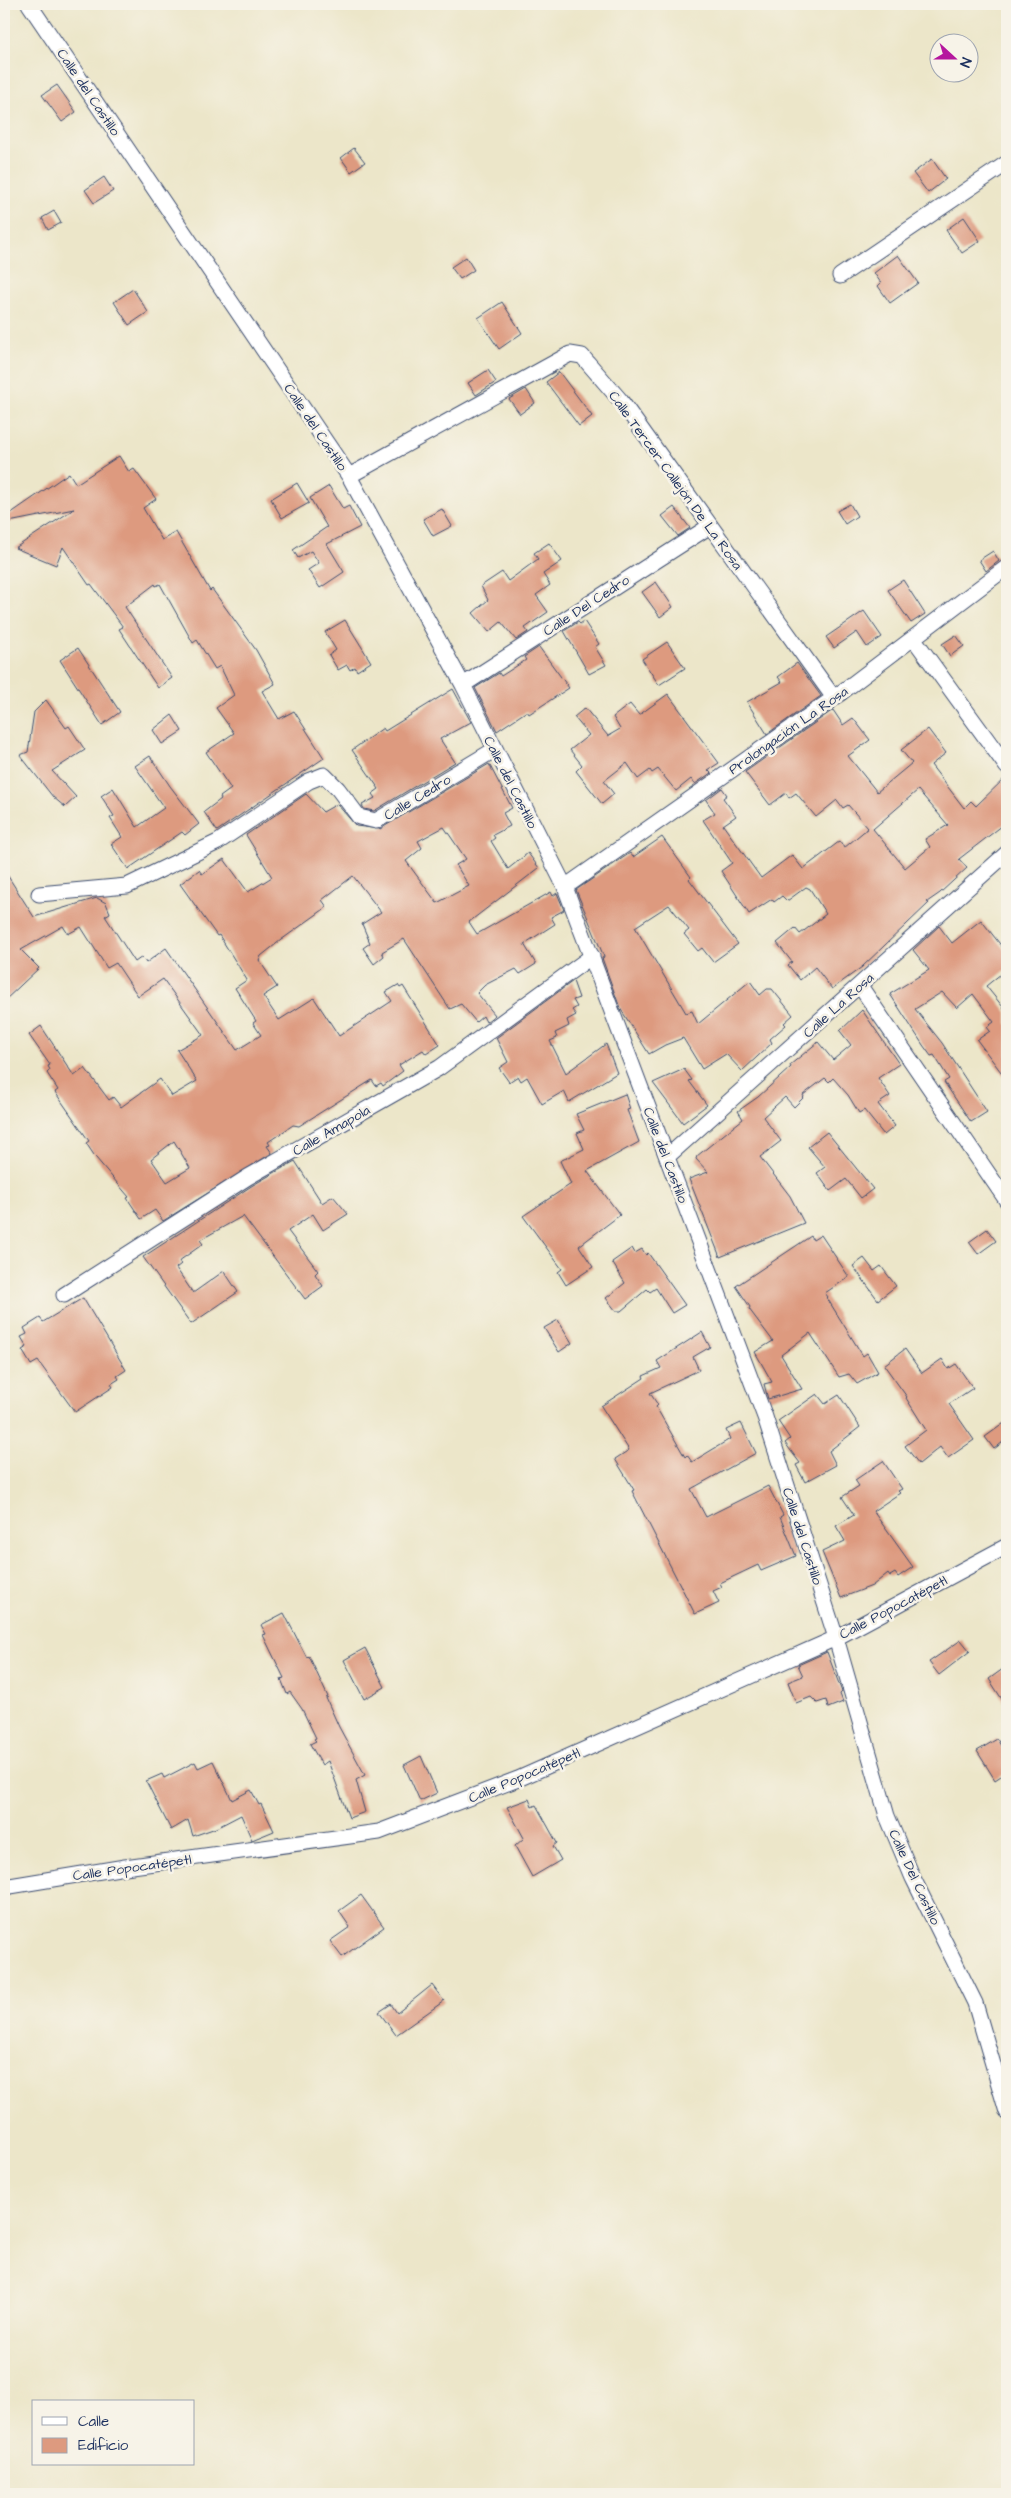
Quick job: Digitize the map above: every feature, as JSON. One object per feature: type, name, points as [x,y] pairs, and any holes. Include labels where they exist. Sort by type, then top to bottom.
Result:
[{"type":"street","name":"Calle del Castillo","points":[[29,4],[350,476],[463,685],[494,750],[565,887],[765,1417],[836,1638]]},
{"type":"street","points":[[840,276],[1007,163]]},
{"type":"street","name":"Calle Tercer Callejón De La Rosa","points":[[350,476],[570,354],[582,356],[621,400],[834,698]]},
{"type":"street","name":"Calle Del Cedro","points":[[463,685],[710,526]]},
{"type":"street","name":"Prolongación La Rosa","points":[[565,887],[834,698],[1007,567]]},
{"type":"street","points":[[914,639],[1007,767]]},
{"type":"street","name":"Calle Cedro","points":[[39,894],[128,886],[218,842],[309,781],[324,775],[338,789],[359,818],[376,821],[494,750]]},
{"type":"street","name":"Calle La Rosa","points":[[667,1157],[860,986],[1007,852]]},
{"type":"street","name":"Calle Amapola","points":[[64,1295],[248,1177],[439,1068],[592,956]]},
{"type":"street","points":[[860,986],[1007,1201]]},
{"type":"street","name":"Calle Popocatépetl","points":[[4,1887],[125,1867],[379,1832],[518,1779],[836,1638],[1007,1546]]},
{"type":"street","name":"Calle Del Castillo","points":[[836,1638],[887,1816],[913,1878],[975,2003],[1007,2112]]},
{"type":"building","points":[[57,85],[76,112],[62,122],[42,95]]},
{"type":"building","points":[[354,148],[365,162],[351,172],[341,158]]},
{"type":"building","points":[[932,159],[946,179],[928,193],[913,173]]},
{"type":"building","points":[[104,177],[113,191],[94,203],[85,190]]},
{"type":"building","points":[[54,211],[61,223],[48,230],[42,218]]},
{"type":"building","points":[[964,217],[980,241],[962,253],[946,230]]},
{"type":"building","points":[[898,255],[918,283],[890,303],[878,286],[881,283],[874,273]]},
{"type":"building","points":[[466,257],[474,270],[460,279],[451,267]]},
{"type":"building","points":[[133,289],[148,312],[129,325],[114,302]]},
{"type":"building","points":[[502,302],[522,333],[499,349],[478,318]]},
{"type":"building","points":[[488,370],[496,382],[476,395],[468,383]]},
{"type":"building","points":[[559,372],[592,416],[579,426],[546,382]]},
{"type":"building","points":[[526,389],[535,403],[520,414],[509,399]]},
{"type":"building","points":[[119,456],[129,472],[134,469],[156,499],[143,508],[162,540],[176,532],[210,591],[212,589],[256,650],[275,684],[262,691],[279,719],[294,711],[324,758],[217,831],[204,812],[231,789],[206,752],[234,733],[216,708],[234,695],[220,666],[215,669],[197,640],[193,643],[160,584],[156,586],[155,584],[125,607],[172,678],[158,688],[119,629],[123,627],[91,584],[89,585],[63,547],[56,565],[15,548],[74,509],[4,523],[4,518],[69,473],[76,484]]},
{"type":"building","points":[[297,483],[309,503],[282,518],[271,499]]},
{"type":"building","points":[[329,486],[343,509],[349,506],[360,527],[327,544],[344,572],[320,588],[308,570],[319,563],[311,551],[298,558],[293,550],[327,527],[310,498]]},
{"type":"building","points":[[850,504],[857,516],[845,524],[837,511]]},
{"type":"building","points":[[674,507],[690,528],[678,536],[662,516]]},
{"type":"building","points":[[442,509],[452,526],[433,536],[423,519]]},
{"type":"building","points":[[549,543],[562,561],[543,574],[550,585],[536,595],[548,612],[525,628],[528,632],[516,640],[501,622],[489,632],[473,613],[488,600],[481,586],[502,572],[508,581],[538,559],[534,553]]},
{"type":"building","points":[[993,551],[999,561],[986,571],[979,560]]},
{"type":"building","points":[[903,580],[925,614],[911,623],[888,590]]},
{"type":"building","points":[[656,582],[673,607],[660,617],[642,592]]},
{"type":"building","points":[[864,611],[882,637],[867,647],[857,632],[834,648],[826,637]]},
{"type":"building","points":[[345,620],[371,662],[357,671],[355,667],[350,670],[347,665],[338,670],[329,655],[336,650],[325,632]]},
{"type":"building","points":[[584,621],[599,644],[595,647],[606,665],[589,674],[564,631],[578,622],[580,624]]},
{"type":"building","points":[[956,635],[964,646],[950,656],[942,644]]},
{"type":"building","points":[[667,642],[685,668],[659,685],[642,659]]},
{"type":"building","points":[[539,647],[569,688],[529,714],[527,711],[497,731],[475,688],[499,673],[501,676],[526,660],[524,657]]},
{"type":"building","points":[[78,648],[120,712],[102,725],[60,660]]},
{"type":"building","points":[[797,663],[821,696],[767,734],[747,702],[782,682],[778,677]]},
{"type":"building","points":[[453,689],[471,722],[440,739],[455,762],[374,811],[364,809],[362,805],[375,798],[372,794],[379,789],[352,750],[383,728],[385,731]]},
{"type":"building","points":[[668,694],[719,763],[708,770],[711,773],[695,784],[691,779],[676,791],[658,769],[652,773],[650,770],[638,779],[627,763],[604,781],[614,794],[602,804],[576,771],[582,765],[570,750],[589,735],[574,717],[585,708],[608,736],[620,729],[613,717],[630,704],[639,715]]},
{"type":"building","points":[[46,700],[66,728],[69,726],[85,750],[52,771],[76,797],[65,807],[53,797],[20,755],[28,752],[34,712]]},
{"type":"building","points":[[833,710],[843,725],[853,718],[870,740],[848,756],[877,792],[912,763],[901,750],[928,729],[946,753],[931,765],[964,808],[971,801],[976,806],[1007,776],[1007,822],[959,859],[967,868],[940,893],[927,902],[929,903],[862,967],[832,989],[815,967],[800,980],[788,965],[792,962],[777,943],[795,928],[800,934],[826,914],[810,889],[806,887],[787,901],[782,896],[774,902],[772,899],[749,914],[721,871],[732,863],[703,820],[715,813],[706,800],[722,788],[727,795],[723,798],[736,816],[723,825],[761,878],[792,855],[803,869],[840,841],[844,848],[868,828],[848,805],[843,808],[837,800],[816,817],[796,793],[789,798],[786,793],[770,805],[745,772]],"holes":[[[918,790],[948,825],[925,839],[930,847],[905,868],[873,829]]]},
{"type":"building","points":[[172,715],[182,731],[162,744],[153,730]]},
{"type":"building","points":[[150,756],[199,824],[185,835],[182,832],[128,869],[111,844],[122,837],[110,818],[114,816],[101,796],[113,788],[137,827],[164,808],[135,766]]},
{"type":"building","points":[[489,764],[512,808],[503,813],[510,826],[493,835],[495,838],[491,841],[508,869],[528,853],[539,868],[469,922],[477,934],[551,892],[553,896],[557,893],[564,910],[551,917],[555,924],[524,944],[536,964],[520,974],[516,969],[485,985],[477,993],[495,1015],[486,1022],[483,1016],[476,1022],[461,1004],[450,1009],[404,939],[382,952],[384,956],[374,964],[363,948],[370,943],[362,924],[381,912],[353,876],[322,900],[327,907],[261,956],[259,960],[277,987],[263,996],[279,1020],[314,998],[339,1036],[392,1001],[386,992],[398,985],[400,988],[403,986],[440,1045],[426,1054],[423,1050],[399,1065],[403,1071],[383,1086],[381,1083],[376,1086],[372,1080],[299,1126],[293,1125],[268,1142],[270,1145],[267,1146],[272,1153],[163,1221],[155,1210],[141,1219],[127,1198],[129,1197],[96,1158],[86,1143],[89,1141],[55,1092],[58,1090],[47,1073],[50,1070],[48,1066],[50,1065],[29,1035],[41,1026],[74,1076],[85,1068],[109,1100],[113,1097],[121,1107],[160,1079],[172,1096],[197,1081],[177,1050],[203,1035],[163,979],[138,996],[116,963],[107,968],[81,927],[68,934],[63,926],[21,950],[39,968],[4,1001],[4,870],[34,917],[97,898],[106,903],[110,913],[105,916],[135,962],[142,957],[146,963],[166,948],[237,1050],[261,1035],[253,1023],[256,1021],[235,988],[247,980],[219,935],[217,936],[180,884],[199,870],[202,874],[224,859],[248,892],[272,877],[246,835],[306,794],[323,812],[337,804],[356,826],[380,829]],"holes":[[[444,827],[466,859],[456,865],[469,886],[437,903],[406,861],[422,848],[418,841]],[[174,1141],[190,1168],[167,1182],[151,1159]]]},
{"type":"building","points":[[662,837],[691,877],[689,879],[738,944],[713,962],[702,948],[698,951],[684,934],[689,930],[669,905],[635,927],[686,1013],[692,1011],[698,1024],[750,981],[760,995],[767,989],[772,989],[793,1015],[784,1023],[786,1025],[770,1039],[772,1043],[742,1071],[726,1054],[702,1069],[683,1038],[649,1054],[620,1008],[602,958],[604,957],[576,890],[630,853],[633,857]]},
{"type":"building","points":[[981,920],[1007,953],[1007,969],[986,986],[1007,1012],[1007,1080],[977,1040],[990,1031],[987,1027],[994,1022],[973,994],[957,1008],[942,992],[915,1009],[942,1043],[987,1112],[971,1122],[944,1082],[949,1079],[934,1055],[931,1056],[923,1045],[890,994],[929,970],[913,950],[939,926],[952,943]]},
{"type":"building","points":[[573,981],[579,998],[573,1000],[577,1007],[572,1010],[576,1015],[567,1020],[569,1026],[555,1033],[557,1038],[550,1041],[566,1073],[606,1044],[617,1073],[569,1102],[564,1091],[542,1104],[527,1077],[521,1081],[518,1076],[509,1082],[499,1068],[508,1062],[496,1038]]},
{"type":"building","points":[[862,1010],[899,1064],[878,1078],[890,1096],[878,1104],[895,1126],[884,1135],[864,1110],[859,1113],[848,1095],[833,1078],[829,1082],[825,1078],[803,1095],[804,1097],[794,1107],[785,1097],[763,1117],[781,1141],[760,1157],[790,1196],[804,1223],[720,1257],[689,1179],[708,1172],[696,1159],[697,1156],[743,1119],[738,1111],[758,1097],[791,1067],[790,1065],[818,1042],[833,1060],[851,1045],[840,1031]]},
{"type":"building","points":[[684,1069],[692,1080],[689,1081],[707,1105],[683,1123],[653,1083]]},
{"type":"building","points":[[625,1094],[630,1109],[627,1110],[639,1142],[587,1171],[620,1215],[579,1246],[593,1267],[566,1285],[558,1272],[562,1269],[523,1216],[571,1184],[560,1161],[584,1149],[577,1133],[584,1130],[576,1114]]},
{"type":"building","points":[[827,1132],[873,1189],[861,1198],[846,1179],[830,1191],[817,1173],[825,1167],[808,1147]]},
{"type":"building","points":[[295,1161],[322,1203],[333,1196],[348,1214],[323,1230],[313,1214],[288,1231],[318,1271],[315,1274],[323,1286],[305,1299],[243,1216],[200,1240],[203,1244],[179,1261],[181,1264],[176,1268],[193,1293],[224,1271],[238,1292],[191,1324],[143,1257],[253,1185]]},
{"type":"building","points":[[987,1229],[996,1241],[978,1254],[969,1242]]},
{"type":"building","points":[[821,1235],[849,1277],[825,1293],[827,1298],[863,1356],[867,1353],[878,1372],[857,1384],[849,1374],[839,1377],[810,1333],[781,1355],[802,1389],[768,1399],[764,1384],[772,1382],[755,1352],[773,1341],[749,1309],[750,1307],[736,1286],[811,1236],[813,1240]]},
{"type":"building","points":[[632,1248],[635,1253],[642,1249],[646,1255],[648,1253],[685,1305],[672,1313],[656,1288],[650,1292],[647,1289],[621,1311],[616,1311],[606,1298],[625,1283],[612,1262]]},
{"type":"building","points":[[864,1258],[874,1271],[881,1266],[896,1286],[878,1300],[853,1266]]},
{"type":"building","points":[[83,1298],[126,1370],[117,1376],[119,1379],[111,1384],[113,1387],[75,1412],[38,1361],[31,1365],[22,1350],[27,1347],[21,1337],[27,1334],[24,1328],[40,1318],[43,1322]]},
{"type":"building","points":[[558,1320],[572,1343],[559,1352],[544,1328]]},
{"type":"building","points":[[702,1332],[710,1347],[693,1357],[699,1370],[650,1393],[685,1457],[687,1455],[692,1462],[730,1439],[726,1430],[741,1423],[756,1453],[691,1489],[706,1517],[768,1486],[783,1515],[780,1517],[796,1556],[761,1571],[758,1565],[720,1583],[722,1587],[713,1591],[719,1603],[695,1614],[632,1491],[634,1490],[615,1459],[629,1450],[601,1406],[644,1378],[643,1376],[661,1368],[657,1361]]},
{"type":"building","points":[[905,1349],[922,1373],[942,1359],[948,1369],[956,1364],[973,1388],[949,1404],[974,1440],[948,1458],[940,1447],[919,1464],[905,1446],[926,1430],[907,1397],[884,1365]]},
{"type":"building","points":[[817,1394],[825,1404],[839,1395],[860,1427],[829,1451],[836,1465],[805,1482],[796,1465],[800,1463],[785,1443],[790,1439],[778,1421]]},
{"type":"building","points":[[1007,1421],[1007,1439],[994,1449],[985,1437]]},
{"type":"building","points":[[883,1461],[902,1489],[898,1491],[900,1493],[873,1511],[913,1567],[898,1577],[895,1573],[890,1576],[888,1573],[872,1586],[841,1598],[822,1552],[845,1541],[836,1526],[854,1515],[842,1497],[859,1486],[855,1480]]},
{"type":"building","points":[[284,1613],[307,1658],[309,1656],[328,1697],[326,1698],[339,1727],[365,1775],[356,1780],[365,1812],[349,1818],[328,1761],[322,1765],[310,1744],[316,1741],[314,1739],[316,1738],[302,1709],[290,1692],[287,1694],[281,1679],[284,1678],[263,1635],[266,1634],[261,1625]]},
{"type":"building","points":[[961,1640],[970,1651],[939,1675],[929,1662]]},
{"type":"building","points":[[365,1648],[385,1687],[364,1699],[344,1660]]},
{"type":"building","points":[[827,1652],[842,1692],[840,1694],[843,1702],[828,1708],[826,1700],[817,1703],[811,1697],[796,1703],[788,1682],[803,1676],[798,1665]]},
{"type":"building","points":[[1007,1666],[1007,1707],[989,1679]]},
{"type":"building","points":[[997,1739],[1007,1756],[1007,1772],[995,1780],[977,1751]]},
{"type":"building","points":[[421,1756],[437,1793],[420,1801],[404,1765]]},
{"type":"building","points":[[213,1761],[232,1800],[251,1790],[259,1805],[261,1804],[274,1831],[252,1840],[241,1815],[216,1828],[193,1836],[188,1820],[171,1830],[146,1781],[162,1774],[164,1778],[195,1762],[198,1768]]},
{"type":"building","points":[[529,1799],[532,1807],[536,1805],[557,1843],[553,1846],[561,1860],[532,1877],[515,1846],[524,1838],[507,1807]]},
{"type":"building","points":[[361,1895],[384,1927],[342,1957],[330,1941],[350,1927],[339,1911]]},
{"type":"building","points":[[432,1985],[444,2001],[396,2035],[379,2012],[391,2004],[397,2013]]}]
